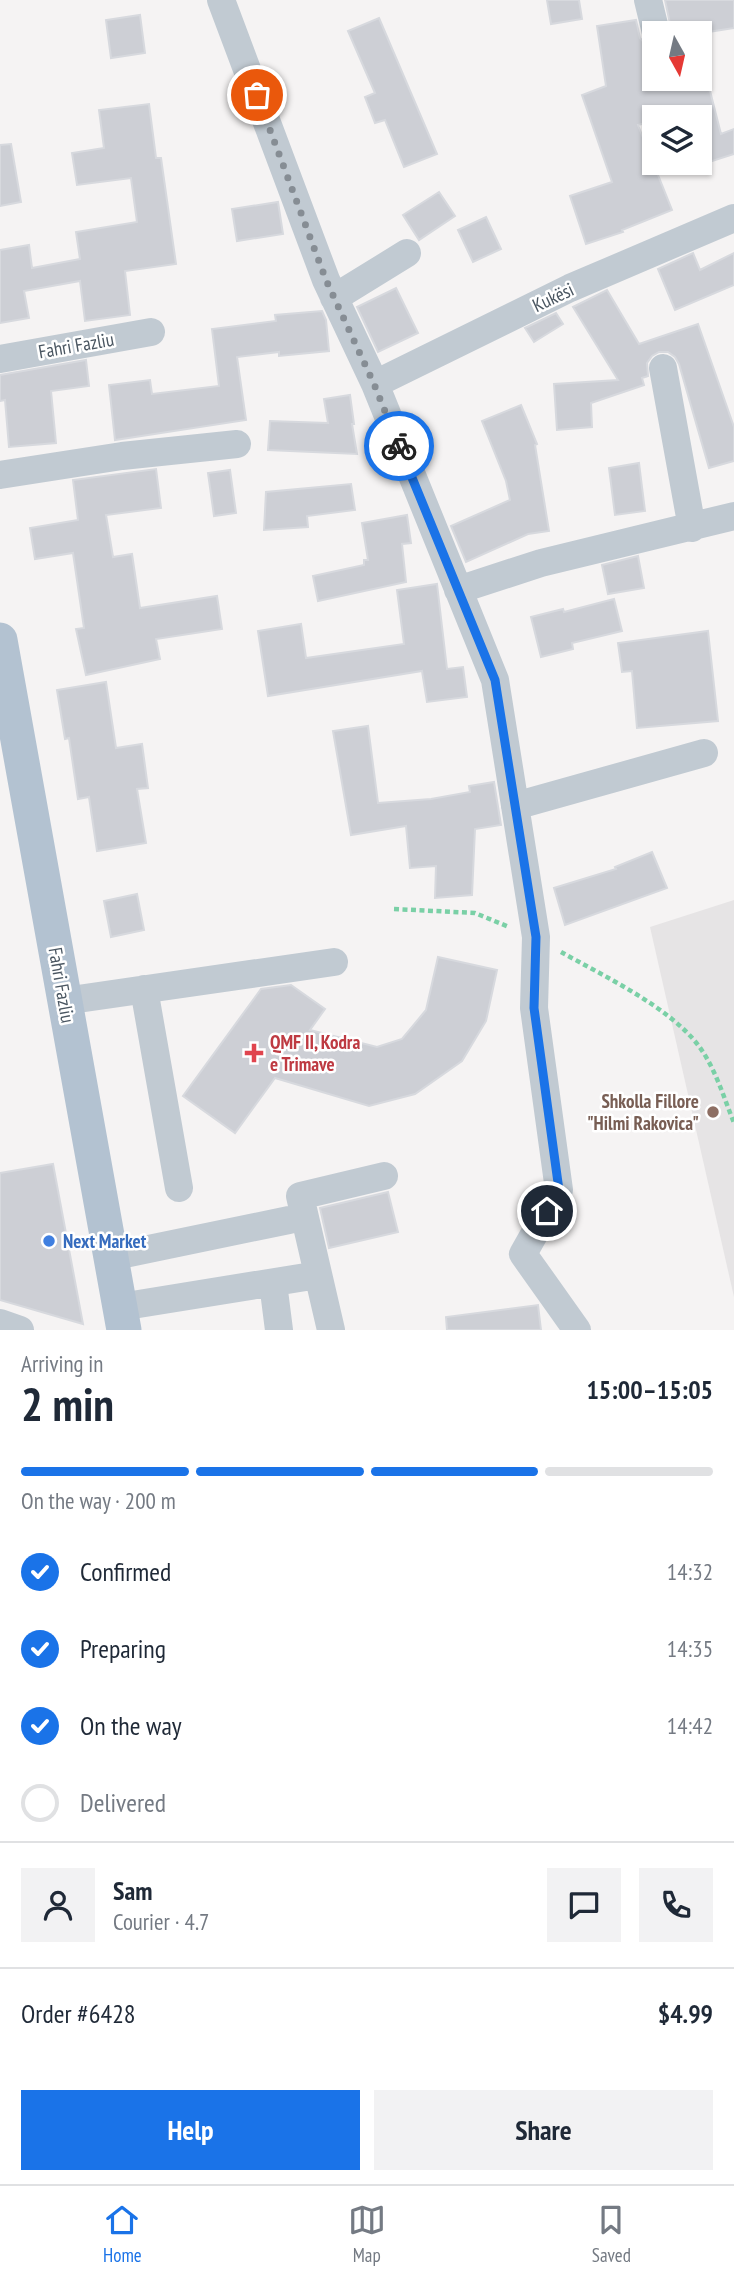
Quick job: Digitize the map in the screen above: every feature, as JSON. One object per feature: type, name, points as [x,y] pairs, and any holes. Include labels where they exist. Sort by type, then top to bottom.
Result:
[{"type":"main road","name":"Fahri Fazliu","points":[[0,640],[7,729],[64,1000],[122,1318]]},
{"type":"street","points":[[221,0],[334,298],[374,384],[495,680],[536,937],[534,1008],[559,1190],[523,1254],[577,1330]]},
{"type":"street","points":[[648,0],[653,21]]},
{"type":"street","name":"Kukësi","points":[[374,384],[570,288],[734,218]]},
{"type":"street","points":[[334,298],[407,253]]},
{"type":"street","name":"Fahri Fazliu","points":[[0,359],[151,332]]},
{"type":"street","points":[[663,368],[692,528]]},
{"type":"street","points":[[0,475],[122,456],[237,444]]},
{"type":"street","points":[[458,590],[541,563],[734,516]]},
{"type":"street","points":[[515,806],[704,753]]},
{"type":"street","points":[[64,1000],[334,962]]},
{"type":"street","points":[[144,989],[179,1188]]},
{"type":"street","points":[[331,1330],[300,1196],[384,1176]]},
{"type":"street","points":[[110,1257],[289,1220]]},
{"type":"street","points":[[122,1318],[318,1275]]},
{"type":"street","points":[[273,1283],[279,1330]]},
{"type":"street","points":[[0,1323],[20,1330]]},
{"type":"path","points":[[394,909],[475,913],[536,937],[613,981],[672,1019],[699,1046],[721,1089],[734,1123]]},
{"type":"shaded area","name":"Shkolla Fillore \"Hilmi Rakovica\"","points":[[734,900],[734,1297],[650,927]]},
{"type":"building","points":[[547,0],[579,0],[582,19],[551,24]]},
{"type":"building","points":[[665,0],[734,0],[734,28],[712,31],[712,21],[669,21]]},
{"type":"building","points":[[140,15],[145,53],[111,58],[106,20]]},
{"type":"building","points":[[379,18],[437,154],[404,167],[385,120],[375,123],[365,97],[375,93],[348,31]]},
{"type":"building","points":[[636,20],[642,40],[642,91],[710,91],[721,134],[734,129],[734,154],[712,161],[712,105],[642,105],[642,124],[638,125],[642,135],[642,175],[658,175],[672,210],[622,230],[623,232],[586,244],[570,196],[612,182],[582,95],[606,86],[597,26]]},
{"type":"building","points":[[149,104],[156,158],[161,158],[176,264],[125,271],[130,315],[85,321],[80,281],[24,291],[29,318],[0,323],[0,250],[29,245],[32,268],[80,259],[76,232],[137,222],[131,178],[77,185],[72,153],[104,148],[99,110]]},
{"type":"building","points":[[11,144],[21,202],[0,206],[0,145]]},
{"type":"building","points":[[439,192],[455,216],[419,240],[403,215]]},
{"type":"building","points":[[278,202],[283,234],[237,241],[232,209]]},
{"type":"building","points":[[486,217],[501,249],[473,262],[458,230]]},
{"type":"building","points":[[693,253],[700,270],[734,253],[734,285],[675,310],[658,269]]},
{"type":"building","points":[[396,288],[418,333],[378,352],[357,307]]},
{"type":"building","points":[[607,290],[639,344],[698,324],[734,427],[734,461],[709,468],[679,364],[668,352],[659,352],[652,356],[647,363],[648,376],[642,378],[644,385],[591,403],[592,427],[557,430],[554,384],[618,380],[573,307]]},
{"type":"building","points":[[322,311],[326,320],[329,351],[279,356],[279,352],[237,357],[246,420],[115,440],[109,385],[150,380],[152,394],[219,386],[212,329],[276,321],[275,315]]},
{"type":"building","points":[[556,313],[563,324],[534,342],[525,328]]},
{"type":"building","points":[[86,360],[89,386],[51,391],[56,443],[9,447],[5,400],[0,401],[0,375]]},
{"type":"building","points":[[350,395],[357,454],[268,450],[270,421],[328,423],[324,399]]},
{"type":"building","points":[[521,405],[537,444],[535,445],[549,531],[528,534],[466,562],[451,526],[510,500],[506,481],[482,421]]},
{"type":"building","points":[[639,463],[645,511],[615,515],[609,468]]},
{"type":"building","points":[[156,469],[161,508],[106,515],[113,557],[132,554],[140,608],[217,596],[222,629],[156,639],[160,659],[86,675],[76,629],[84,628],[73,553],[35,559],[30,528],[78,520],[73,480]]},
{"type":"building","points":[[230,470],[236,513],[214,516],[208,473]]},
{"type":"building","points":[[351,484],[355,510],[307,516],[308,527],[264,530],[266,492]]},
{"type":"building","points":[[407,515],[411,543],[402,544],[406,582],[318,601],[313,576],[364,565],[364,560],[368,560],[362,523]]},
{"type":"building","points":[[638,556],[644,588],[608,594],[602,565]]},
{"type":"building","points":[[437,584],[447,669],[463,667],[467,697],[427,702],[422,671],[268,696],[258,631],[301,624],[306,658],[404,644],[397,590]]},
{"type":"building","points":[[614,599],[622,631],[572,643],[573,649],[541,657],[531,617],[563,609],[564,612]]},
{"type":"building","points":[[708,631],[718,721],[637,728],[632,671],[622,672],[618,643]]},
{"type":"building","points":[[106,682],[116,748],[142,744],[148,788],[137,789],[146,843],[97,851],[89,797],[78,799],[69,738],[65,739],[57,690]]},
{"type":"building","points":[[368,726],[378,803],[431,799],[470,792],[469,786],[494,782],[501,825],[475,829],[472,895],[435,898],[436,866],[410,868],[406,826],[351,835],[333,731]]},
{"type":"building","points":[[652,852],[667,888],[565,925],[554,888],[616,869],[615,867]]},
{"type":"building","points":[[137,894],[144,930],[111,937],[104,901]]},
{"type":"building","points":[[438,957],[497,970],[486,1021],[462,1061],[415,1094],[369,1106],[275,1078],[235,1133],[183,1096],[261,989],[291,985],[325,1009],[310,1030],[377,1047],[402,1039],[426,1010]]},
{"type":"building","points":[[53,1164],[83,1324],[0,1300],[0,1173]]},
{"type":"building","points":[[388,1192],[398,1232],[329,1248],[320,1208]]},
{"type":"building","points":[[538,1305],[541,1330],[447,1330],[446,1317]]},
{"type":"way so far","points":[[257,95],[326,280],[399,446]]},
{"type":"place","name":"QMF II, Kodra e Trimave","points":[[254,1053]]},
{"type":"place","name":"Shkolla Fillore \"Hilmi Rakovica\"","points":[[713,1112]]},
{"type":"place","name":"Next Market","points":[[49,1241]]},
{"type":"route","points":[[399,446],[495,680],[536,937],[534,1008],[559,1190],[547,1211]]}]
